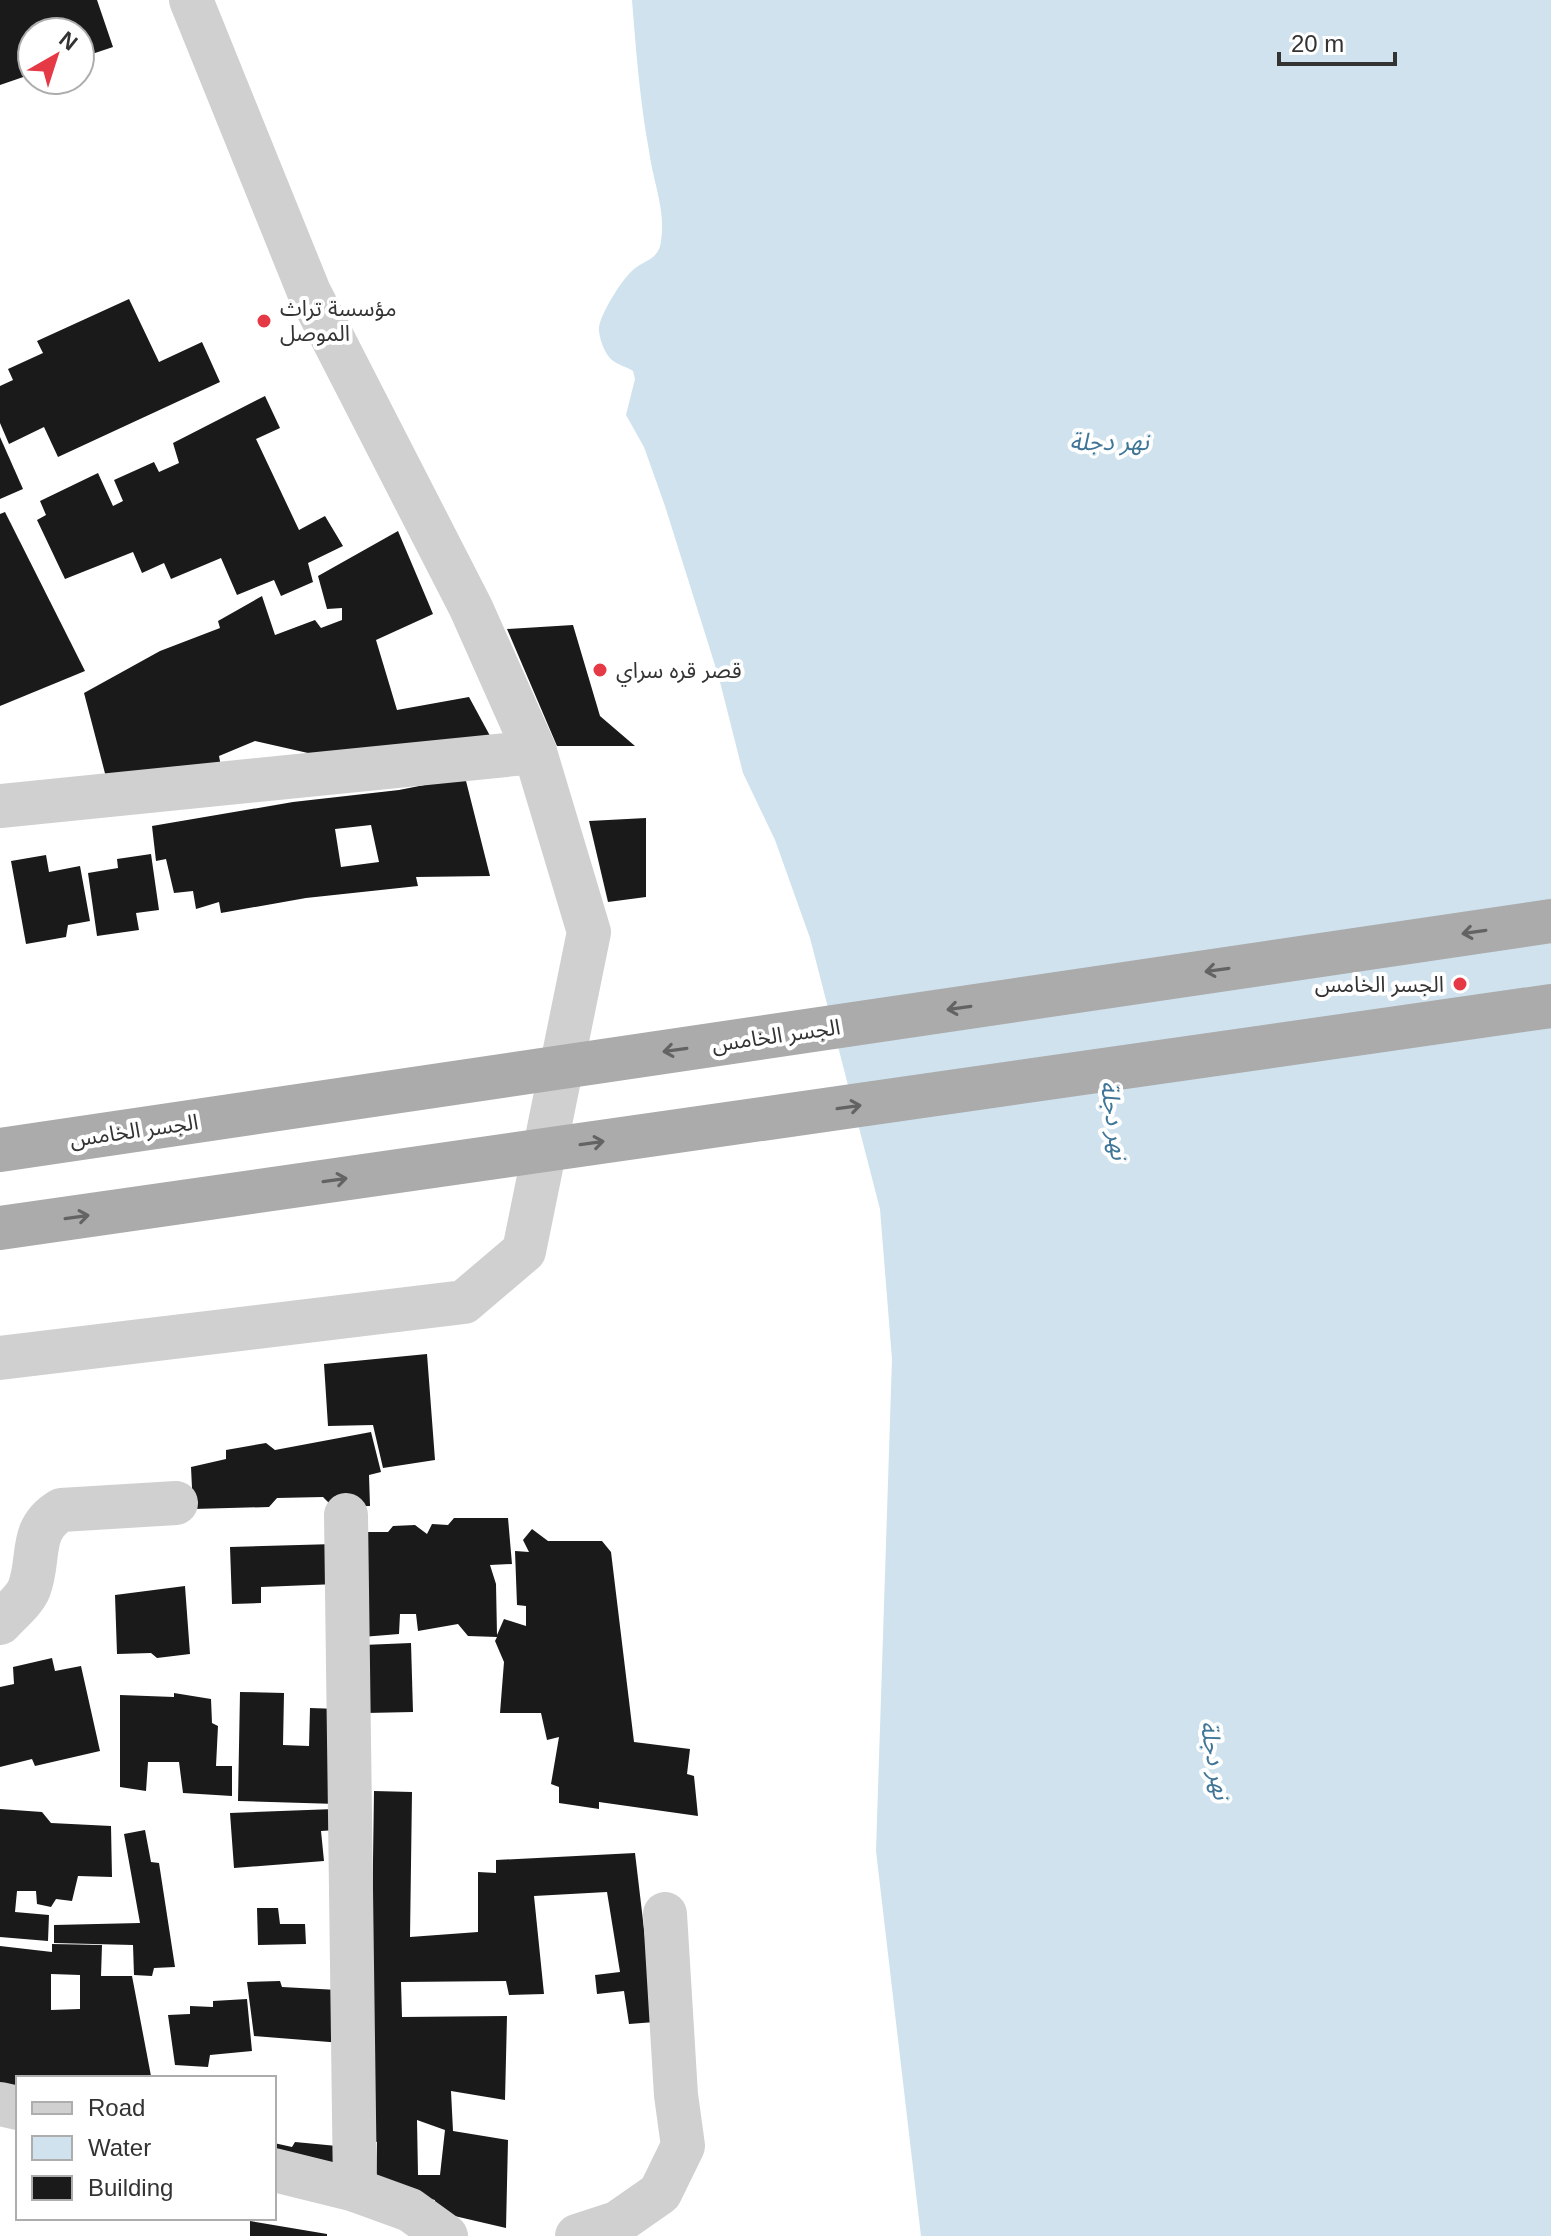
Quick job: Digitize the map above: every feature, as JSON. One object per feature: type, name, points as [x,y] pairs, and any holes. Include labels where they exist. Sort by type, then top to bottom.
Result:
[{"type":"main road","name":"الجسر الخامس","points":[[0,1150],[1551,921]]},
{"type":"main road","points":[[0,1228],[1551,1006]]},
{"type":"street","points":[[0,1358],[464,1302],[524,1251],[589,932],[535,752],[471,608],[309,292],[191,0]]},
{"type":"street","points":[[0,806],[535,752]]},
{"type":"street","points":[[0,1623],[28,1592],[40,1530],[47,1519],[61,1510],[176,1503]]},
{"type":"street","points":[[346,1515],[355,2190]]},
{"type":"street","points":[[577,2236],[617,2223],[660,2193],[683,2146],[676,2095],[665,1914]]},
{"type":"street","points":[[276,2170],[355,2190],[410,2210],[446,2236]]},
{"type":"water","name":"نهر دجلة","points":[[632,0],[1551,0],[1551,2236],[921,2236],[876,1851],[892,1359],[880,1209],[810,938],[775,840],[743,773],[719,678],[665,506],[644,447],[626,415],[635,379],[633,371],[609,358],[600,335],[601,321],[618,288],[628,274],[654,256],[661,241],[660,207],[643,113]]},
{"type":"building","points":[[0,0],[97,0],[113,47],[96,53],[96,16],[16,16],[16,80],[0,85]]},
{"type":"building","points":[[129,299],[159,362],[202,342],[220,382],[58,457],[44,427],[9,444],[0,423],[0,386],[13,380],[8,369],[43,353],[37,341]]},
{"type":"building","points":[[265,396],[280,428],[256,439],[299,530],[325,516],[343,546],[308,563],[313,582],[281,596],[274,580],[237,595],[221,558],[171,579],[164,563],[142,573],[133,552],[65,579],[37,520],[46,515],[40,501],[98,473],[113,506],[123,501],[114,480],[154,462],[159,472],[179,463],[173,443]]},
{"type":"building","points":[[0,437],[23,489],[0,499]]},
{"type":"building","points":[[5,512],[85,671],[0,706],[0,514]]},
{"type":"building","points":[[398,531],[433,614],[376,640],[397,710],[469,697],[495,745],[317,770],[308,753],[255,741],[219,756],[225,787],[113,804],[84,693],[160,651],[220,628],[218,621],[262,596],[275,635],[315,620],[321,628],[342,620],[342,608],[327,609],[318,576]]},
{"type":"building","points":[[573,625],[600,716],[635,746],[557,746],[507,629]]},
{"type":"building","points":[[465,777],[490,876],[416,877],[418,886],[306,898],[221,913],[219,902],[196,909],[193,891],[174,893],[166,859],[156,861],[152,826],[293,802],[399,790]],"holes":[[[371,825],[379,862],[341,867],[335,829]]]},
{"type":"building","points":[[646,818],[646,897],[608,902],[589,821]]},
{"type":"building","points":[[151,854],[159,910],[136,913],[139,930],[97,936],[88,873],[118,868],[117,859]]},
{"type":"building","points":[[46,855],[49,872],[80,866],[90,921],[68,925],[66,937],[26,944],[11,861]]},
{"type":"building","points":[[427,1354],[435,1460],[383,1468],[373,1425],[328,1426],[324,1364]]},
{"type":"building","points":[[371,1432],[381,1472],[369,1475],[370,1506],[333,1507],[323,1497],[277,1498],[269,1507],[193,1509],[191,1467],[226,1459],[226,1450],[266,1443],[275,1450]]},
{"type":"building","points":[[454,1518],[508,1518],[512,1564],[490,1565],[496,1584],[497,1635],[504,1619],[526,1626],[526,1606],[517,1605],[515,1551],[529,1552],[523,1540],[532,1529],[548,1541],[602,1541],[611,1552],[634,1742],[690,1749],[687,1774],[694,1776],[698,1816],[599,1802],[599,1809],[559,1803],[559,1787],[551,1784],[559,1737],[547,1740],[541,1713],[500,1713],[504,1662],[495,1641],[497,1637],[468,1636],[458,1624],[418,1631],[416,1614],[400,1614],[399,1634],[362,1637],[362,1532],[388,1532],[393,1526],[415,1525],[427,1534],[432,1524],[448,1525]]},
{"type":"building","points":[[335,1544],[337,1584],[261,1587],[261,1603],[232,1604],[230,1547]]},
{"type":"building","points":[[185,1586],[190,1654],[157,1658],[151,1653],[117,1654],[115,1595]]},
{"type":"building","points":[[411,1643],[413,1712],[366,1713],[363,1645]]},
{"type":"building","points":[[52,1658],[55,1671],[81,1666],[100,1751],[35,1766],[32,1759],[0,1767],[0,1687],[14,1684],[13,1667]]},
{"type":"building","points":[[240,1692],[284,1693],[283,1745],[309,1746],[310,1708],[339,1709],[337,1804],[238,1801]]},
{"type":"building","points":[[174,1693],[211,1699],[212,1723],[218,1726],[216,1766],[232,1766],[232,1796],[183,1793],[179,1762],[148,1762],[146,1791],[120,1787],[120,1695],[174,1697]]},
{"type":"building","points":[[374,1791],[412,1792],[410,1937],[478,1932],[478,1872],[496,1873],[496,1860],[635,1853],[655,2022],[629,2024],[624,1991],[597,1994],[595,1975],[620,1972],[607,1892],[534,1896],[544,1994],[509,1995],[506,1981],[401,1982],[402,2017],[507,2016],[505,2100],[451,2091],[453,2131],[508,2140],[506,2228],[433,2211],[435,2200],[376,2188],[377,2142],[369,2140]],"holes":[[[417,2120],[445,2130],[440,2175],[418,2175]]]},
{"type":"building","points":[[0,1809],[42,1812],[51,1823],[111,1826],[112,1877],[78,1876],[72,1901],[56,1899],[51,1907],[37,1904],[36,1891],[17,1891],[15,1912],[49,1915],[48,1941],[0,1937]]},
{"type":"building","points":[[334,1809],[336,1830],[321,1831],[324,1861],[234,1868],[230,1813]]},
{"type":"building","points":[[145,1830],[151,1862],[159,1863],[175,1967],[154,1968],[152,1976],[134,1975],[133,1945],[54,1943],[54,1925],[140,1923],[124,1834]]},
{"type":"building","points":[[257,1908],[278,1908],[280,1924],[305,1924],[306,1944],[258,1945]]},
{"type":"building","points":[[52,1944],[102,1945],[101,1976],[132,1976],[151,2076],[16,2076],[16,2089],[0,2084],[0,1946],[52,1952]],"holes":[[[51,1974],[80,1975],[80,2009],[51,2010]]]},
{"type":"building","points":[[280,1981],[282,1987],[338,1990],[342,2043],[254,2036],[247,1982]]},
{"type":"building","points":[[247,1999],[252,2051],[210,2055],[208,2067],[175,2065],[168,2015],[190,2014],[190,2006],[213,2007],[213,2001]]},
{"type":"building","points":[[295,2142],[337,2146],[336,2178],[276,2166],[276,2143],[292,2147]]},
{"type":"building","points":[[250,2221],[327,2234],[327,2236],[250,2236]]},
{"type":"place","name":"مؤسسة تراث الموصل","points":[[264,321]]},
{"type":"place","name":"قصر قره سراي","points":[[600,670]]},
{"type":"place","name":"الجسر الخامس","points":[[1460,984]]}]
